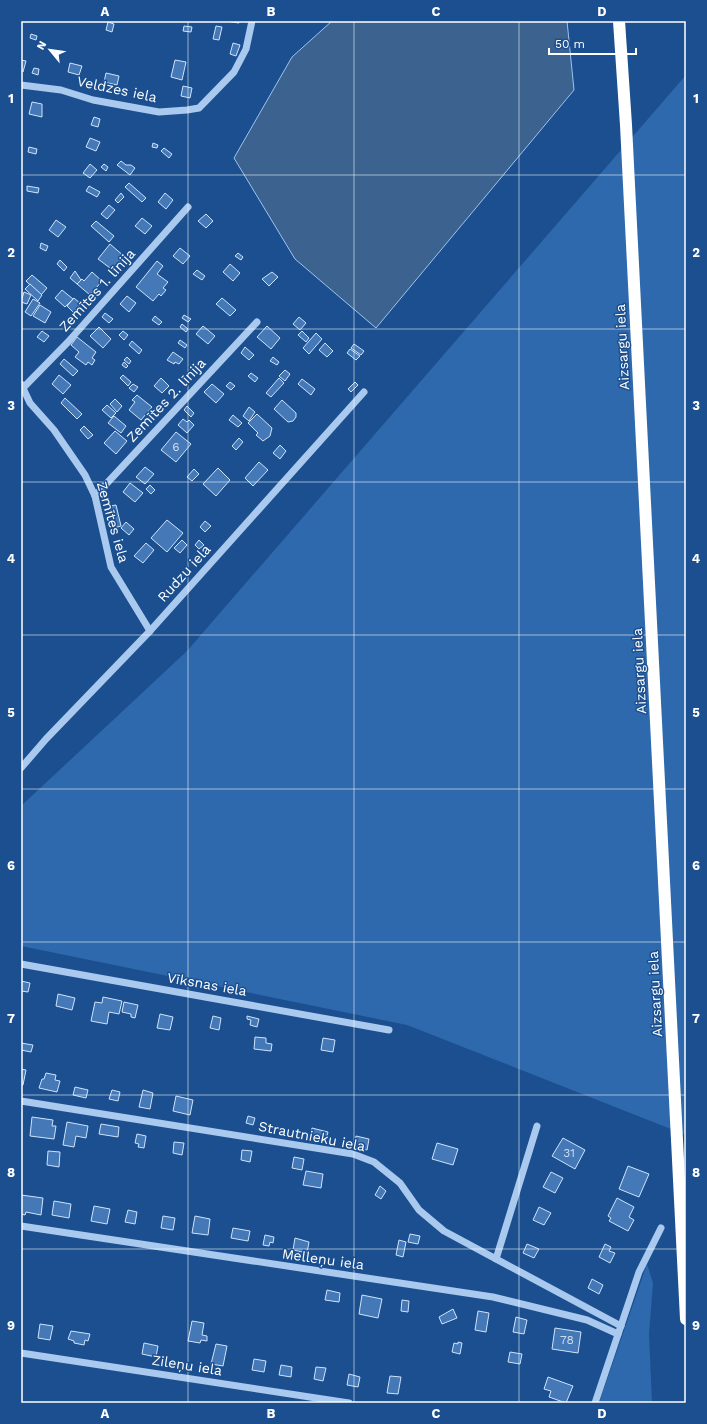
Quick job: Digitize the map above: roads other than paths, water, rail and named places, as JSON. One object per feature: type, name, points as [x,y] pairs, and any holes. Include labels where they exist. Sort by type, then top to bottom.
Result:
[{"type":"highway","name":"Aizsargu iela","points":[[619,21],[626,125],[686,1319]]},
{"type":"street","name":"Veldzes iela","points":[[21,84],[61,90],[93,100],[159,112],[199,108],[234,72],[246,49],[252,21]]},
{"type":"street","name":"Zemītes 1. līnija","points":[[22,386],[68,342],[188,207]]},
{"type":"street","name":"Zemītes 2. līnija","points":[[95,496],[257,322]]},
{"type":"street","name":"Zemītes iela","points":[[22,386],[25,396],[30,404],[54,430],[85,475],[95,496],[111,567],[150,631]]},
{"type":"street","name":"Rudzu iela","points":[[21,768],[46,739],[150,631],[364,392]]},
{"type":"street","name":"Vīksnas iela","points":[[21,964],[389,1030]]},
{"type":"street","name":"Strautnieku iela","points":[[21,1101],[353,1154],[374,1162],[400,1183],[419,1210],[444,1231],[621,1326]]},
{"type":"street","points":[[496,1259],[537,1126]]},
{"type":"street","name":"Melleņu iela","points":[[21,1226],[493,1297],[588,1320],[618,1334]]},
{"type":"street","points":[[595,1403],[639,1272],[662,1228]]},
{"type":"street","name":"Zileņu iela","points":[[21,1354],[349,1403]]}]
